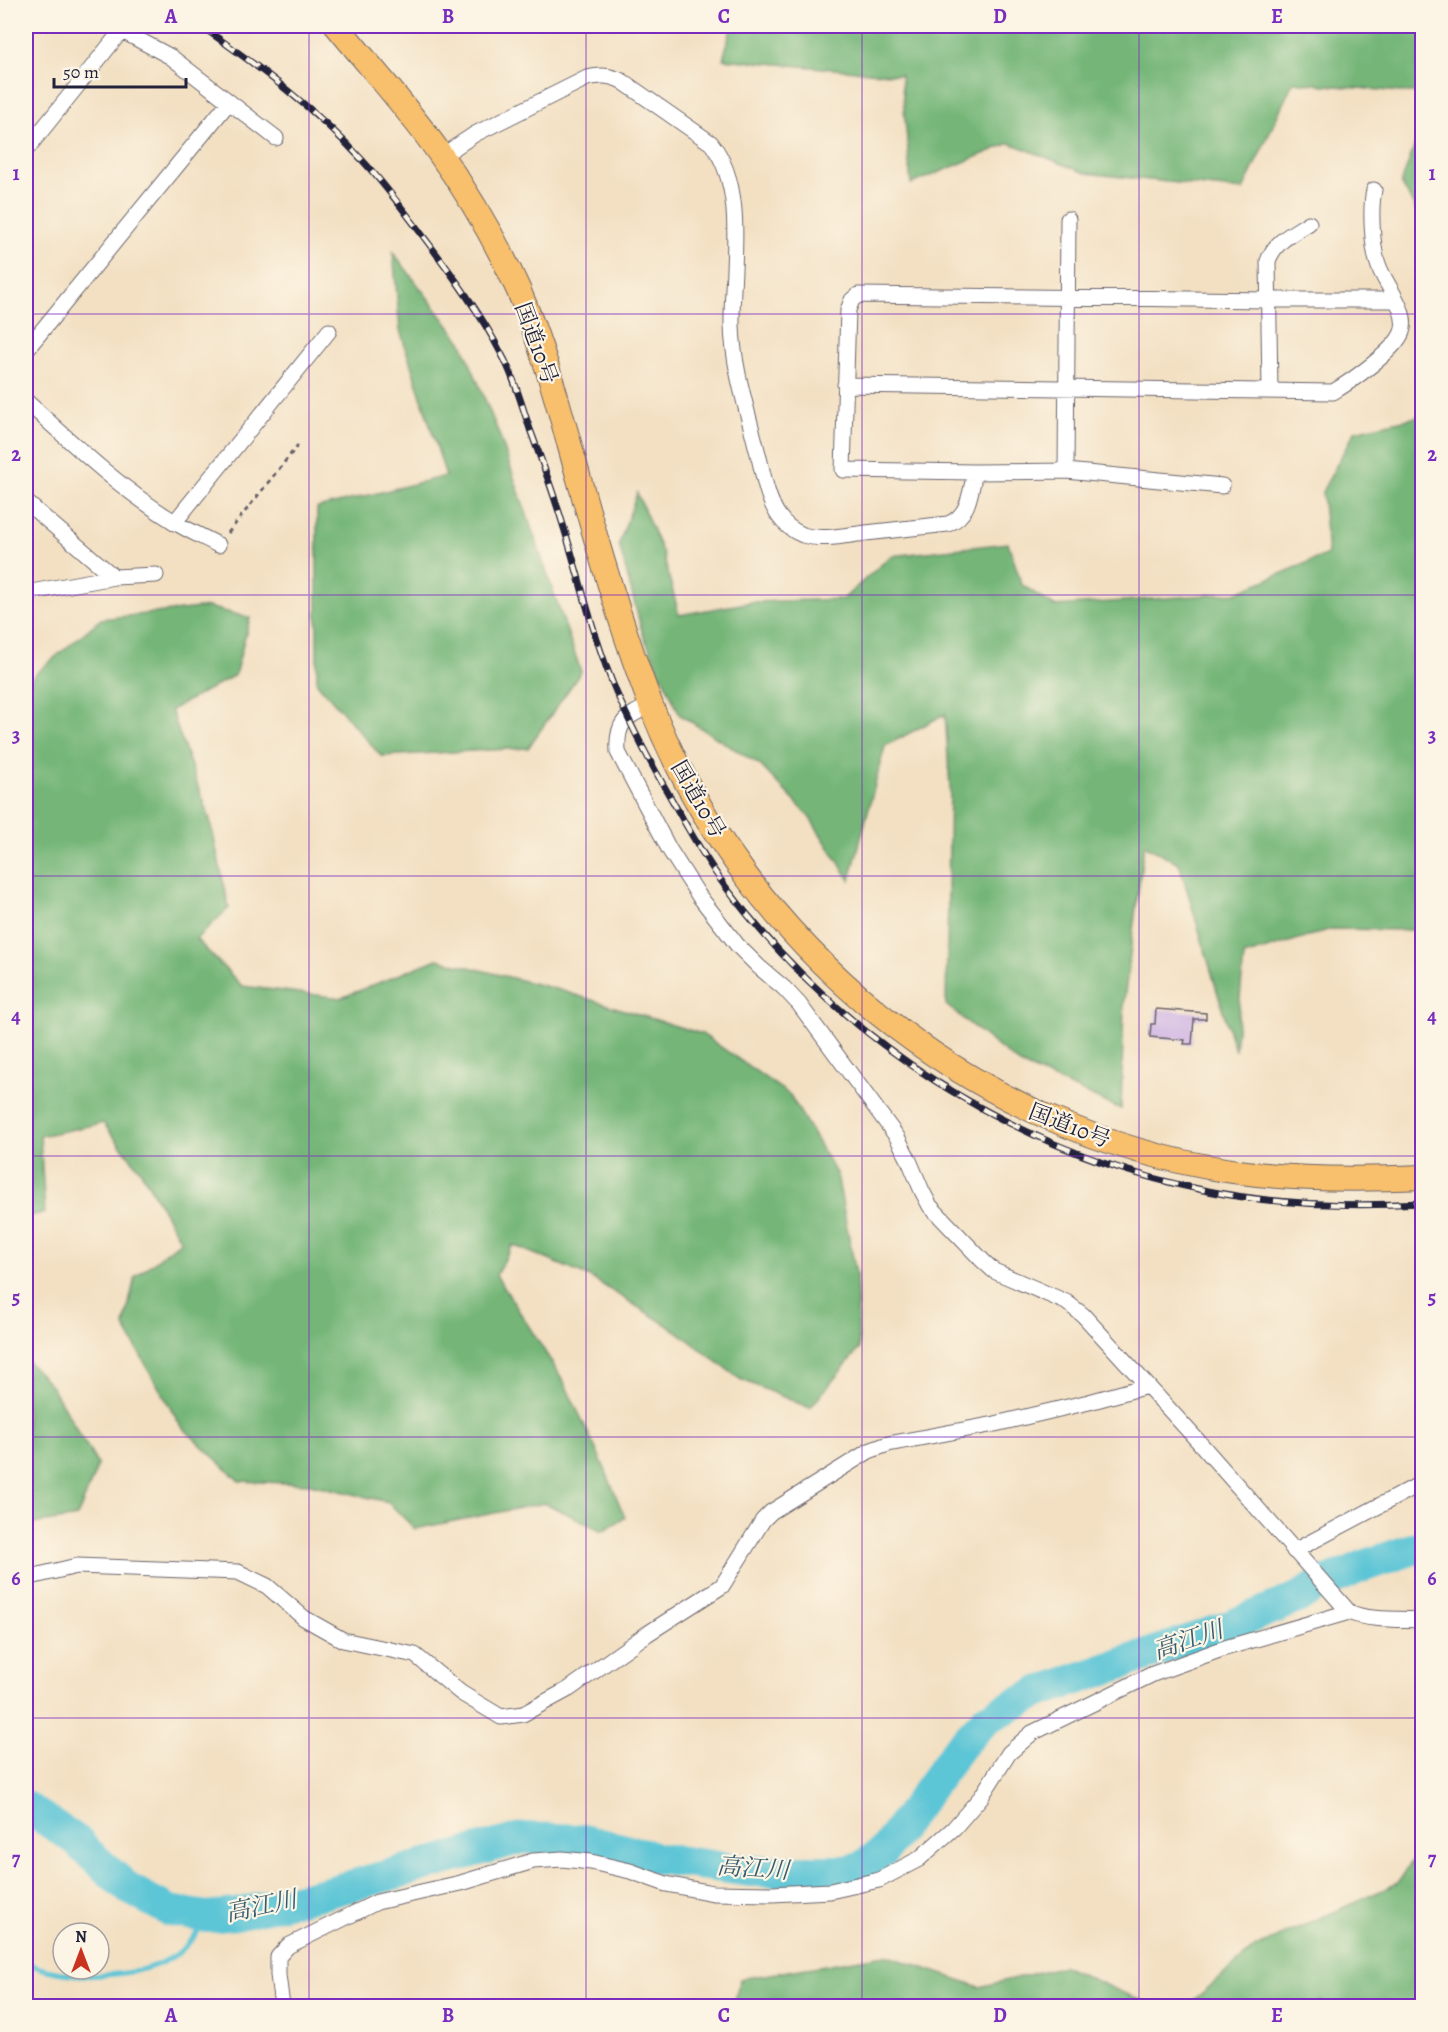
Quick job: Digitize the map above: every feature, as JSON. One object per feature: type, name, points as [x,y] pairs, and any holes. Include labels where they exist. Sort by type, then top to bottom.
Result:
[{"type":"highway","name":"国道10号","points":[[337,26],[442,156],[497,248],[535,330],[550,373],[610,590],[651,705],[676,762],[737,863],[768,904],[805,946],[860,998],[912,1039],[962,1074],[1014,1102],[1069,1127],[1176,1160],[1233,1171],[1348,1178],[1422,1177]]},
{"type":"street","points":[[26,150],[117,28],[171,57],[276,138]]},
{"type":"street","points":[[442,156],[475,134],[587,78],[600,75],[622,81],[711,143],[720,154],[725,167],[730,182],[734,224],[732,325],[734,353],[769,496],[779,517],[794,531],[813,537],[948,524],[956,521],[963,514],[975,472]]},
{"type":"street","points":[[26,350],[229,102]]},
{"type":"street","points":[[845,385],[1333,392],[1394,345],[1403,331],[1404,315],[1377,262],[1371,203],[1374,190]]},
{"type":"street","points":[[1066,471],[1068,219]]},
{"type":"street","points":[[1270,391],[1268,261],[1277,243],[1309,223]]},
{"type":"street","points":[[1222,486],[1066,471],[843,470],[848,310],[852,300],[858,295],[1395,300]]},
{"type":"street","points":[[174,523],[329,331]]},
{"type":"street","points":[[26,400],[91,460],[144,502],[174,523],[218,545]]},
{"type":"street","points":[[26,502],[114,577]]},
{"type":"street","points":[[26,593],[114,577],[156,575]]},
{"type":"street","points":[[651,705],[628,716],[624,721],[618,736],[618,752],[669,849],[699,896],[738,946],[800,1004],[897,1137],[926,1199],[936,1213],[994,1271],[1075,1308],[1349,1612],[1380,1618],[1422,1620]]},
{"type":"street","points":[[26,1578],[77,1566],[238,1572],[267,1586],[304,1618],[343,1640],[415,1655],[461,1692],[501,1717],[523,1714],[569,1689],[647,1634],[722,1586],[763,1520],[771,1512],[868,1450],[888,1444],[995,1424],[1147,1386]]},
{"type":"street","points":[[1294,1551],[1422,1483]]},
{"type":"street","points":[[282,2007],[278,1957],[288,1947],[377,1902],[461,1883],[532,1861],[561,1858],[591,1862],[630,1871],[666,1884],[713,1893],[772,1894],[830,1891],[879,1880],[919,1859],[954,1828],[981,1797],[1009,1753],[1032,1733],[1153,1674],[1225,1648],[1349,1612]]},
{"type":"path","points":[[218,545],[298,445]]},
{"type":"green space","points":[[732,26],[1422,26],[1422,94],[1293,82],[1243,190],[1085,173],[1010,143],[911,184],[901,75],[723,59]]},
{"type":"green space","points":[[1422,126],[1422,220],[1401,183]]},
{"type":"green space","points":[[393,252],[462,343],[499,434],[581,672],[528,748],[381,756],[317,683],[317,508],[446,476],[400,330]]},
{"type":"green space","points":[[1422,416],[1422,943],[1413,930],[1331,929],[1244,956],[1235,1051],[1179,863],[1144,845],[1124,1001],[1121,1109],[1020,1064],[946,1005],[950,787],[945,714],[885,746],[850,880],[808,815],[760,765],[680,715],[643,635],[619,544],[637,493],[663,554],[679,615],[752,602],[843,599],[891,556],[1008,543],[1022,585],[1054,606],[1235,593],[1328,554],[1322,492],[1355,431]]},
{"type":"green space","points":[[208,607],[250,618],[235,675],[171,710],[210,820],[229,908],[196,939],[242,986],[341,998],[437,959],[556,989],[702,1034],[790,1095],[837,1175],[856,1274],[859,1349],[810,1408],[740,1379],[678,1332],[590,1277],[513,1245],[496,1275],[563,1380],[602,1462],[625,1518],[602,1531],[545,1503],[415,1529],[388,1502],[310,1484],[239,1481],[180,1425],[124,1326],[135,1277],[181,1241],[140,1170],[103,1123],[40,1136],[45,1213],[26,1216],[26,688],[34,675],[101,619]]},
{"type":"green space","points":[[26,1360],[50,1384],[98,1465],[77,1517],[26,1525]]},
{"type":"green space","points":[[1422,1846],[1422,2006],[1331,2006],[1321,2001],[1317,2006],[1187,2006],[1256,1947],[1398,1883]]},
{"type":"green space","points":[[885,1955],[980,1987],[1063,1966],[1153,2006],[734,2006],[740,1979]]},
{"type":"building","points":[[1156,1009],[1206,1013],[1206,1019],[1194,1019],[1192,1044],[1184,1044],[1185,1040],[1150,1037],[1151,1024],[1155,1024]]},
{"type":"waterway","name":"高江川","points":[[26,1807],[79,1842],[129,1889],[170,1911],[207,1917],[236,1914],[325,1893],[522,1838],[583,1840],[654,1858],[750,1871],[847,1871],[863,1866],[884,1851],[960,1746],[987,1718],[1039,1692],[1225,1628],[1302,1596],[1323,1581],[1330,1581],[1361,1567],[1422,1546]]},
{"type":"waterway","points":[[26,1962],[60,1973],[81,1975],[103,1975],[145,1969],[163,1962],[183,1949],[207,1917]]},
{"type":"railway","points":[[201,26],[286,89],[345,142],[396,200],[476,310],[507,364],[515,383],[556,504],[601,653],[636,734],[691,833],[725,886],[771,942],[822,993],[877,1040],[936,1081],[999,1118],[1064,1148],[1133,1172],[1230,1195],[1285,1202],[1340,1205],[1422,1203]]}]
